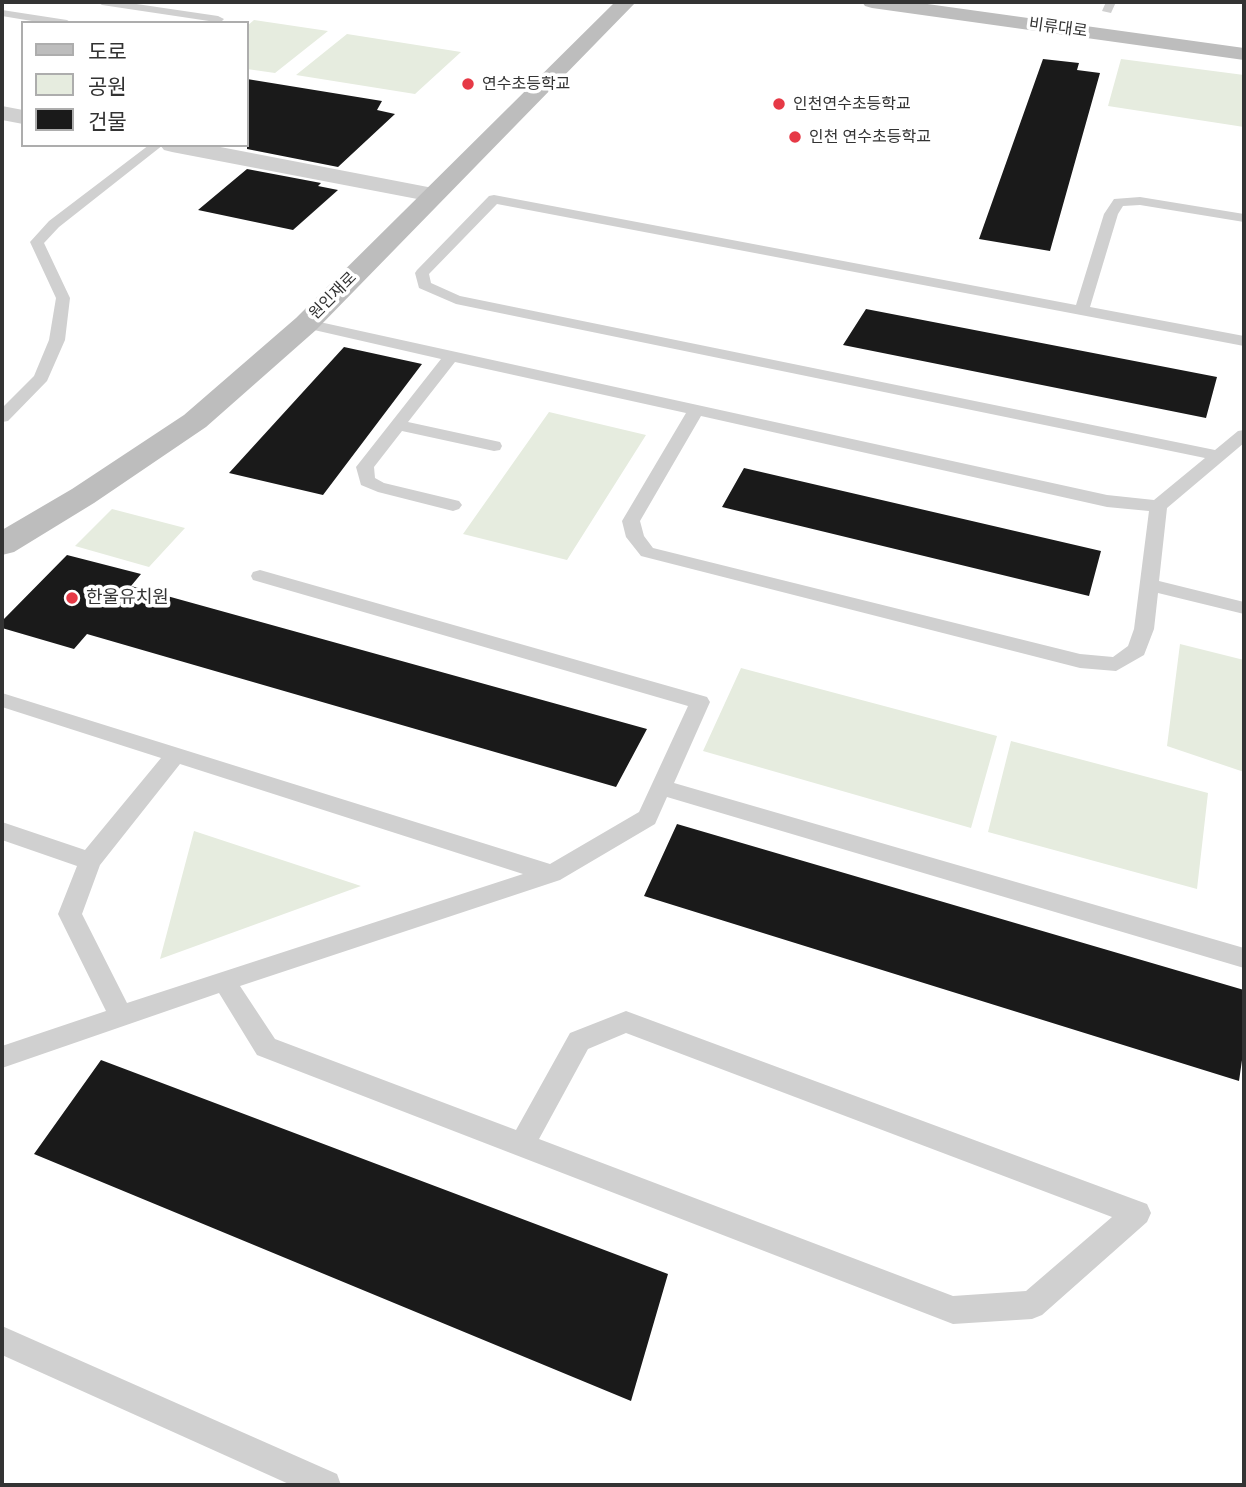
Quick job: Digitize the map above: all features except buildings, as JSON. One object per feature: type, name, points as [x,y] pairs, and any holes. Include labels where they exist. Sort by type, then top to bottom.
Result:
[{"type":"main road","name":"원인재로","points":[[2,544],[83,496],[195,421],[306,324],[626,2]]},
{"type":"main road","name":"비류대로","points":[[872,2],[1244,54]]},
{"type":"main road","name":"비류대로","points":[[1084,8],[1113,9]]},
{"type":"street","points":[[2,113],[21,117]]},
{"type":"street","points":[[182,147],[433,195]]},
{"type":"lane","points":[[103,2],[218,19],[216,21]]},
{"type":"lane","points":[[2,13],[53,21]]},
{"type":"lane","points":[[2,417],[41,378],[57,340],[63,298],[37,242],[54,224],[154,147]]},
{"type":"lane","points":[[1218,456],[456,300],[424,285],[422,273],[494,199],[1244,341]]},
{"type":"lane","points":[[1082,310],[1111,214],[1119,202],[1140,201],[1244,219]]},
{"type":"lane","points":[[306,324],[1107,501],[1158,506]]},
{"type":"lane","points":[[451,356],[365,467],[367,481],[377,488],[453,505]]},
{"type":"lane","points":[[696,410],[631,521],[635,537],[647,552],[1080,661],[1116,664],[1137,650],[1144,629],[1158,506],[1244,435]]},
{"type":"lane","points":[[398,425],[494,446]]},
{"type":"lane","points":[[2,1057],[552,874],[647,818],[700,702],[260,576]]},
{"type":"lane","points":[[1149,585],[1244,608]]},
{"type":"lane","points":[[2,700],[552,874]]},
{"type":"lane","points":[[121,1016],[70,914],[90,861],[176,755]]},
{"type":"lane","points":[[661,787],[1244,958]]},
{"type":"lane","points":[[2,831],[90,861]]},
{"type":"lane","points":[[224,981],[266,1047],[953,1310],[1032,1305],[1137,1213],[626,1022],[579,1041],[522,1145]]},
{"type":"lane","points":[[2,1340],[326,1485]]},
{"type":"green space","points":[[254,20],[328,31],[275,73],[248,69],[248,25]]},
{"type":"green space","points":[[347,34],[461,52],[415,94],[296,75]]},
{"type":"green space","points":[[1121,59],[1244,75],[1244,127],[1108,106]]},
{"type":"green space","points":[[549,412],[646,435],[567,560],[463,534]]},
{"type":"green space","points":[[112,509],[185,528],[149,567],[75,546]]},
{"type":"green space","points":[[1180,644],[1244,660],[1244,772],[1167,746]]},
{"type":"green space","points":[[741,668],[997,736],[971,828],[703,751]]},
{"type":"green space","points":[[1011,741],[1208,793],[1197,889],[988,832]]},
{"type":"green space","points":[[194,831],[361,886],[160,959]]},
{"type":"place","name":"연수초등학교","points":[[468,84]]},
{"type":"place","name":"인천연수초등학교","points":[[779,104]]},
{"type":"place","name":"인천 연수초등학교","points":[[795,137]]},
{"type":"place","name":"한울유치원","points":[[72,598]]}]
